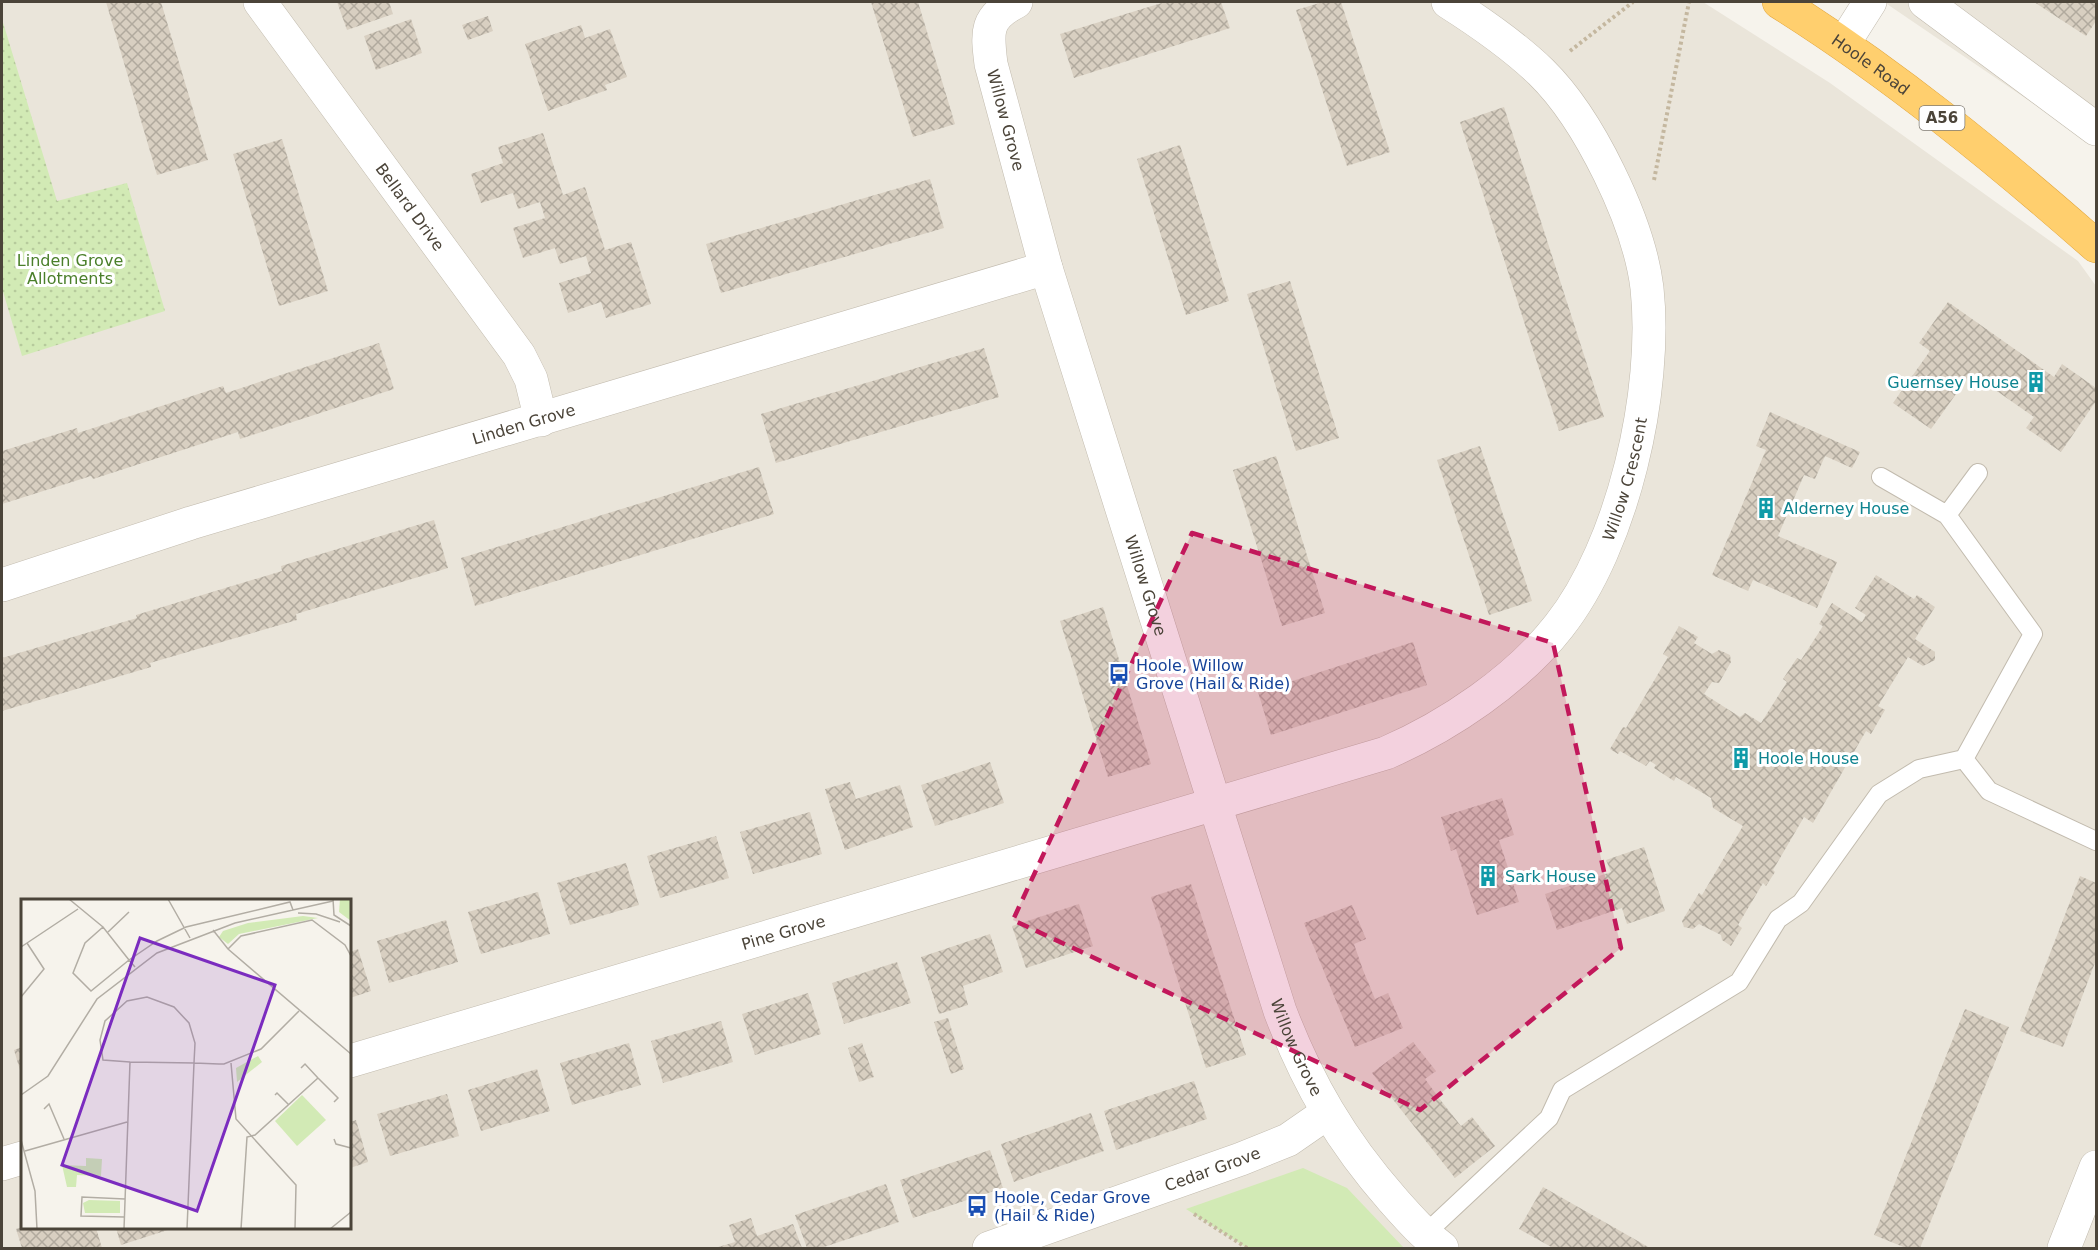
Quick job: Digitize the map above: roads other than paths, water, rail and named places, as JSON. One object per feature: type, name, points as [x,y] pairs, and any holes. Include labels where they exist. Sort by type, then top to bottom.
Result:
[{"type":"highway","name":"Hoole Road","points":[[1779,2],[1844,43],[2023,181],[2097,246]]},
{"type":"street","name":"Bellard Drive","points":[[260,2],[519,355],[531,379],[541,420]]},
{"type":"street","name":"Willow Crescent","points":[[1217,804],[1386,753],[1448,721],[1502,680],[1560,626],[1582,591],[1602,549],[1630,476],[1637,441],[1646,359],[1647,288],[1632,226],[1603,161],[1585,131],[1542,73],[1500,37],[1448,2]]},
{"type":"street","points":[[1844,43],[1870,2]]},
{"type":"street","points":[[1925,2],[2097,129]]},
{"type":"street","name":"Willow Grove","points":[[1005,9],[988,37],[991,64],[1046,268],[1217,804],[1280,1011],[1298,1056],[1327,1113],[1361,1164],[1433,1242]]},
{"type":"street","name":"Linden Grove","points":[[2,585],[202,520],[1046,268]]},
{"type":"street","name":"Pine Grove","points":[[351,1061],[1217,804]]},
{"type":"street","name":"Cedar Grove","points":[[989,1248],[1288,1140],[1327,1113]]},
{"type":"street","points":[[2,1164],[21,1158]]},
{"type":"street","points":[[2064,1248],[2097,1167]]},
{"type":"lane","points":[[1947,515],[1978,473]]},
{"type":"lane","points":[[1433,1242],[1549,1118],[1562,1090],[1739,982],[1778,919],[1801,903],[1879,794],[1919,769],[1964,759],[2033,634],[1947,515],[1881,477]]},
{"type":"lane","points":[[1964,759],[1989,791],[2097,841]]},
{"type":"place","name":"Guernsey House","points":[[2036,382]]},
{"type":"place","name":"Alderney House","points":[[1766,508]]},
{"type":"place","name":"Hoole, Willow Grove (Hail & Ride)","points":[[1119,674]]},
{"type":"place","name":"Hoole House","points":[[1741,758]]},
{"type":"place","name":"Sark House","points":[[1488,876]]},
{"type":"place","name":"Hoole, Cedar Grove (Hail & Ride)","points":[[977,1206]]},
{"type":"park label","name":"Linden Grove Allotments","points":[[70,269]]}]
